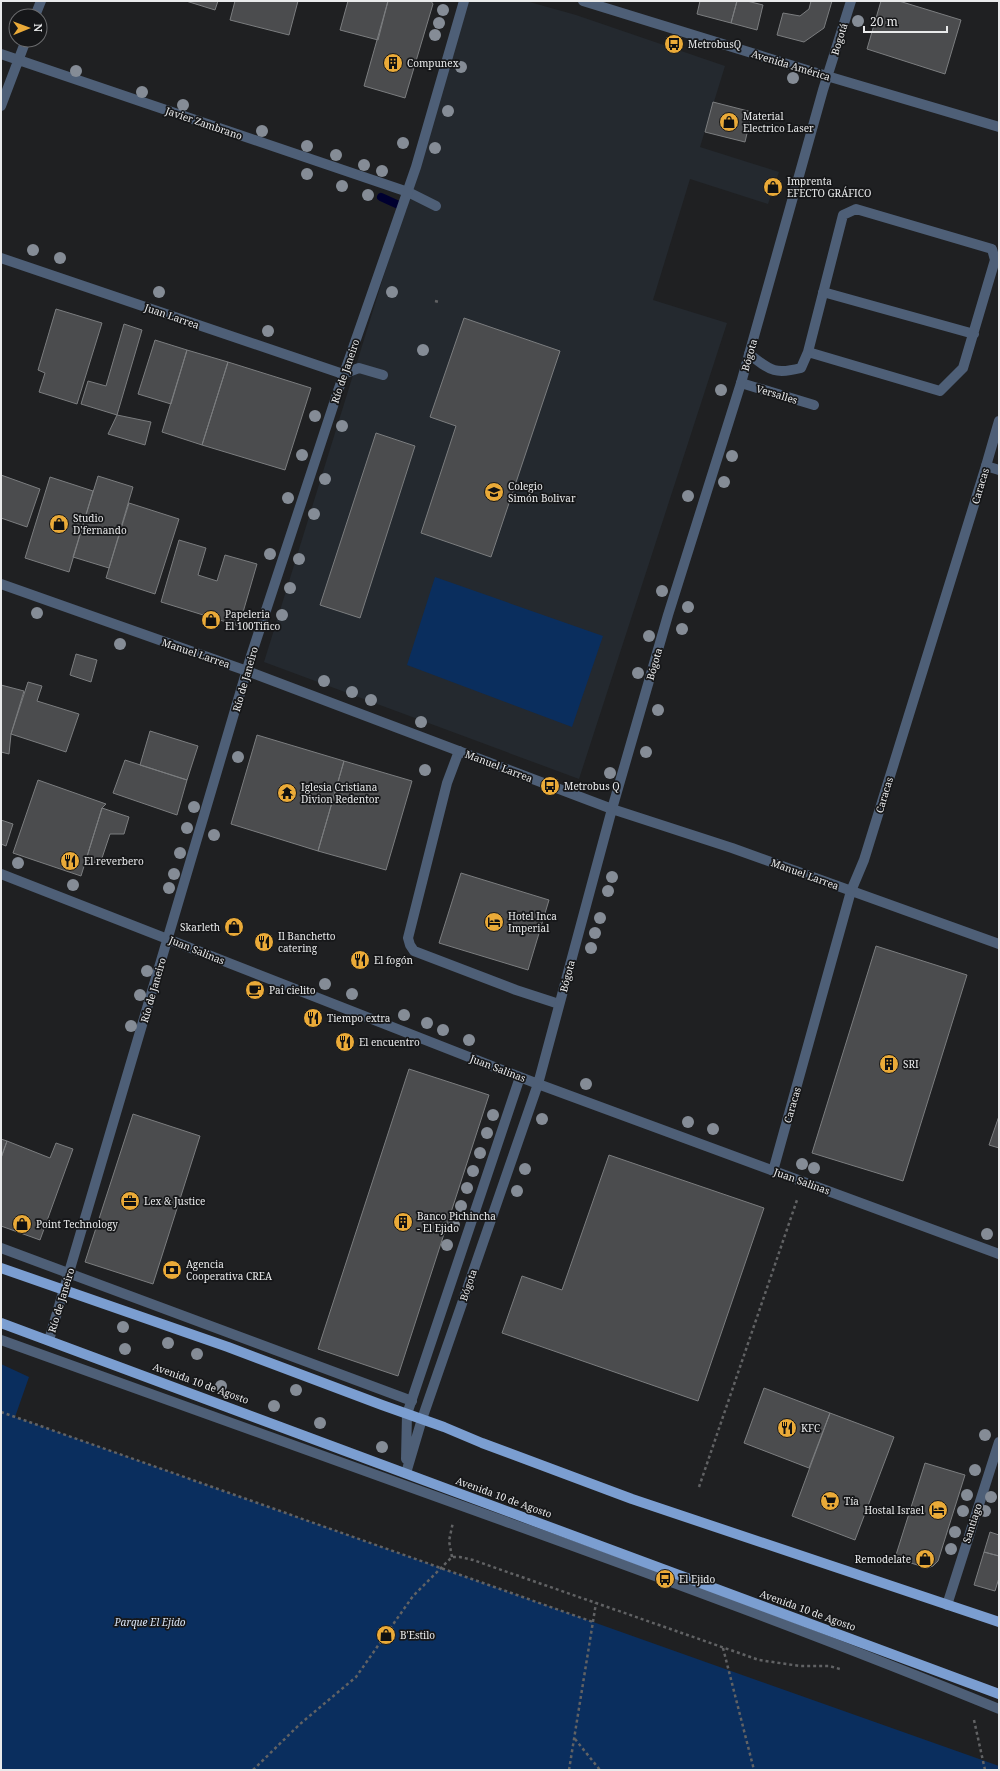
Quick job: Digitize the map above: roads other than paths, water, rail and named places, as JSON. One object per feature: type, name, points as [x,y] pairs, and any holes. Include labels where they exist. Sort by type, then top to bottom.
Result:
[{"type":"main road","points":[[1,1268],[228,1347],[632,1499],[999,1622]]},
{"type":"main road","name":"Avenida 10 de Agosto","points":[[1,1323],[999,1694]]},
{"type":"street","name":"Río de Janeiro","points":[[49,1340],[247,671],[343,374],[408,192],[464,1]]},
{"type":"street","name":"Avenida América","points":[[583,1],[999,127]]},
{"type":"street","name":"Bogotá","points":[[828,76],[851,1]]},
{"type":"street","points":[[1,106],[23,48]]},
{"type":"street","name":"Javier Zambrano","points":[[1,54],[408,192],[436,206]]},
{"type":"street","name":"Bógota","points":[[406,1474],[422,1419],[538,1084],[612,809],[668,615],[741,383],[828,76]]},
{"type":"street","points":[[749,354],[768,369],[784,373],[801,368],[808,352],[843,215],[856,209],[992,249],[995,260],[963,368],[940,391],[808,352]]},
{"type":"street","name":"Juan Larrea","points":[[1,258],[343,374]]},
{"type":"street","points":[[823,292],[974,334]]},
{"type":"street","points":[[343,374],[359,368],[383,375]]},
{"type":"street","name":"Versalles","points":[[741,383],[814,405]]},
{"type":"street","name":"Caracas","points":[[773,1171],[851,891],[864,860],[999,421]]},
{"type":"street","points":[[986,466],[999,470]]},
{"type":"street","name":"Manuel Larrea","points":[[1,584],[247,671],[612,809],[732,848],[999,944]]},
{"type":"street","points":[[459,751],[447,783],[408,938],[410,945],[414,951],[516,990],[559,1004]]},
{"type":"street","name":"Juan Salinas","points":[[1,874],[538,1084],[999,1254]]},
{"type":"street","name":"Bógota","points":[[406,1474],[408,1414],[520,1077]]},
{"type":"street","points":[[1,1248],[412,1401]]},
{"type":"street","points":[[1,1340],[305,1448],[460,1505],[879,1660],[999,1709]]},
{"type":"street","name":"Santiago","points":[[947,1605],[999,1442]]},
{"type":"waterway","points":[[381,197],[403,207]]},
{"type":"place","name":"MetrobusQ","points":[[674,44]]},
{"type":"place","name":"Compunex","points":[[393,63]]},
{"type":"place","name":"Material Electrico Laser","points":[[729,122]]},
{"type":"place","name":"Imprenta EFECTO GRÁFICO","points":[[773,187]]},
{"type":"place","name":"Colegio Simón Bolivar","points":[[494,492]]},
{"type":"place","name":"Studio D'fernando","points":[[59,524]]},
{"type":"place","name":"Papeleria El 100Tifico","points":[[211,620]]},
{"type":"place","name":"Metrobus Q","points":[[550,786]]},
{"type":"place","name":"Iglesia Cristiana Divion Redentor","points":[[287,793]]},
{"type":"place","name":"El reverbero","points":[[70,861]]},
{"type":"place","name":"Hotel Inca Imperial","points":[[494,922]]},
{"type":"place","name":"Skarleth","points":[[234,927]]},
{"type":"place","name":"Il Banchetto catering","points":[[264,942]]},
{"type":"place","name":"El fogón","points":[[360,960]]},
{"type":"place","name":"Pai cielito","points":[[255,990]]},
{"type":"place","name":"Tiempo extra","points":[[313,1018]]},
{"type":"place","name":"El encuentro","points":[[345,1042]]},
{"type":"place","name":"SRI","points":[[889,1064]]},
{"type":"place","name":"Lex & Justice","points":[[130,1201]]},
{"type":"place","name":"Banco Pichincha - El Ejido","points":[[403,1222]]},
{"type":"place","name":"Point Technology","points":[[22,1224]]},
{"type":"place","name":"Agencia Cooperativa CREA","points":[[172,1270]]},
{"type":"place","name":"KFC","points":[[787,1428]]},
{"type":"place","name":"Tía","points":[[830,1501]]},
{"type":"place","name":"Hostal Israel","points":[[938,1510]]},
{"type":"place","name":"Remodelate","points":[[925,1559]]},
{"type":"place","name":"El Ejido","points":[[665,1579]]},
{"type":"place","name":"B'Estilo","points":[[386,1635]]},
{"type":"park label","name":"Parque El Ejido","points":[[150,1622]]}]
